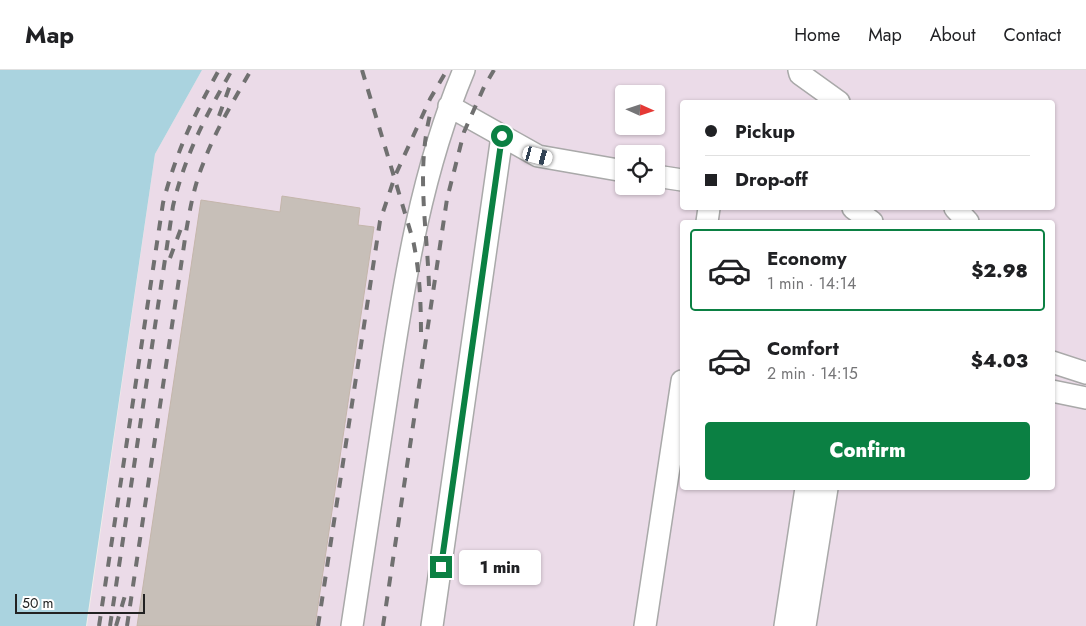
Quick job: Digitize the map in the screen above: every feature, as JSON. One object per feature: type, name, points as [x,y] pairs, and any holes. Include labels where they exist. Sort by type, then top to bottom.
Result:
[{"type":"lane","points":[[352,626],[403,297],[422,197],[449,106],[464,70]]},
{"type":"lane","points":[[799,70],[800,74],[836,100]]},
{"type":"lane","points":[[449,106],[538,156],[615,169]]},
{"type":"lane","points":[[432,626],[502,136]]},
{"type":"lane","points":[[665,177],[680,180]]},
{"type":"lane","points":[[957,210],[966,220]]},
{"type":"lane","points":[[1055,363],[1086,373]]},
{"type":"lane","points":[[1055,392],[1086,398]]},
{"type":"lane","points":[[645,626],[680,394]]},
{"type":"lane","points":[[785,626],[806,490]]},
{"type":"lane","points":[[805,626],[827,490]]},
{"type":"shaded area","points":[[202,70],[1086,70],[1086,626],[87,626],[155,154]]},
{"type":"water","points":[[0,70],[202,70],[155,154],[86,626],[0,626]]},
{"type":"building","points":[[282,196],[360,208],[358,225],[374,227],[315,626],[137,626],[201,200],[280,212]]},
{"type":"railway","points":[[99,626],[163,203],[168,184],[187,134],[219,70]]},
{"type":"railway","points":[[110,626],[173,206],[190,152],[232,70]]},
{"type":"railway","points":[[127,626],[186,232],[193,198],[200,172],[213,140],[251,70]]},
{"type":"railway","points":[[362,70],[413,240],[420,288],[421,337]]},
{"type":"railway","points":[[318,626],[380,221],[395,176],[430,99],[447,70]]},
{"type":"railway","points":[[383,626],[447,199],[464,132],[484,87],[494,70]]},
{"type":"railway","points":[[219,116],[232,80]]},
{"type":"railway","points":[[429,286],[423,174],[424,152],[432,107]]},
{"type":"railway","points":[[170,258],[183,223]]},
{"type":"railway","points":[[116,626],[126,592]]},
{"type":"route","points":[[441,567],[502,136]]}]
